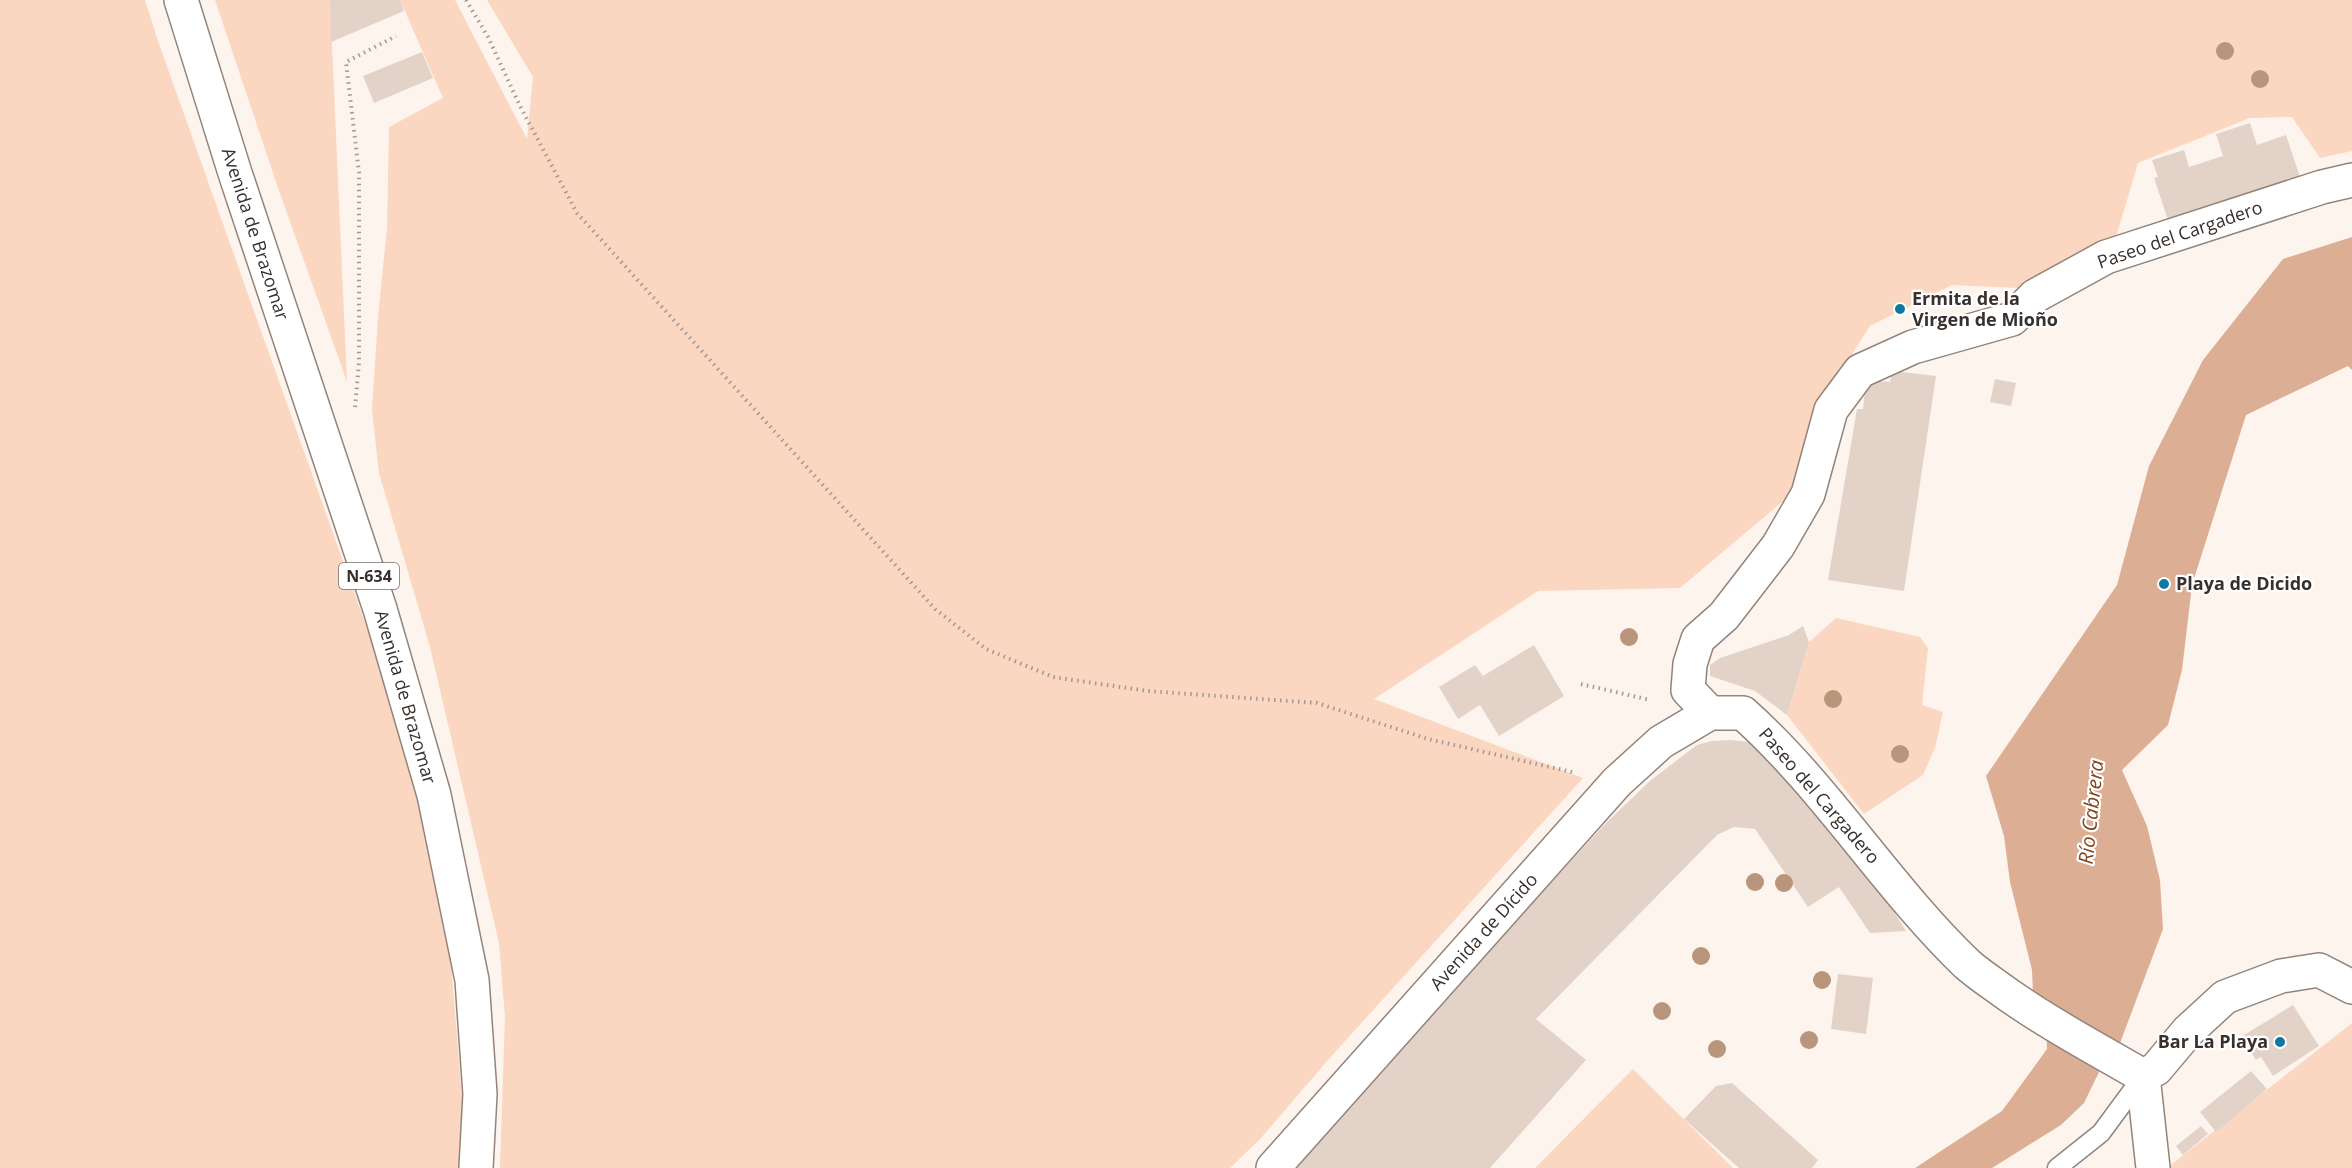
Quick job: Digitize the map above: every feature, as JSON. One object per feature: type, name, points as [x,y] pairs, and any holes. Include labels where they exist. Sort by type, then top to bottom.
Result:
[{"type":"main road","name":"Avenida de Brazomar","points":[[181,0],[238,184],[380,609],[434,795],[472,980],[480,1094],[476,1168]]},
{"type":"main road","name":"Paseo del Cargadero","points":[[1688,690],[1690,664],[1698,639],[1724,616],[1778,546],[1808,494],[1831,410],[1860,371],[1913,347],[2012,319],[2035,296],[2106,257],[2322,187],[2352,180]]},
{"type":"main road","points":[[1688,690],[1710,713]]},
{"type":"main road","name":"Avenida de Dícido","points":[[1273,1168],[1617,782],[1661,742],[1710,713]]},
{"type":"main road","name":"Paseo del Cargadero","points":[[1710,713],[1743,713],[1768,735],[1968,965],[2019,1004],[2143,1076]]},
{"type":"main road","points":[[2153,1168],[2143,1076],[2156,1069],[2188,1031],[2225,997],[2281,976],[2319,970],[2352,987]]},
{"type":"lane","points":[[2057,1168],[2101,1133],[2143,1076]]},
{"type":"path","points":[[466,0],[488,37],[520,106],[577,213],[935,609],[986,649],[1053,677],[1148,691],[1317,703],[1428,739],[1617,782]]},
{"type":"path","points":[[354,411],[359,363],[360,172],[346,62],[396,36]]},
{"type":"path","points":[[1581,684],[1666,704],[1688,690]]},
{"type":"shaded area","points":[[0,0],[145,0],[402,727],[451,963],[465,1135],[462,1168],[0,1168]]},
{"type":"shaded area","points":[[215,0],[330,0],[347,382],[277,185]]},
{"type":"shaded area","points":[[400,0],[455,0],[527,139],[533,77],[487,0],[2352,0],[2352,151],[2320,158],[2292,117],[2250,118],[2138,163],[2117,234],[2018,288],[1952,285],[1870,326],[1821,403],[1794,492],[1680,588],[1538,591],[1374,699],[1583,778],[1328,1060],[1260,1139],[1230,1168],[500,1168],[505,1017],[499,943],[430,647],[379,473],[372,410],[387,228],[389,127],[443,98]]},
{"type":"shaded area","points":[[1836,618],[1920,637],[1928,648],[1922,705],[1943,712],[1935,748],[1923,775],[1864,814],[1787,715],[1809,642]]},
{"type":"shaded area","points":[[2352,1023],[2352,1168],[2167,1168]]},
{"type":"shaded area","points":[[1633,1069],[1733,1168],[1535,1168]]},
{"type":"water","name":"Río Cabrera","points":[[2352,237],[2352,370],[2348,366],[2246,415],[2192,585],[2182,670],[2168,725],[2122,770],[2147,826],[2160,880],[2163,929],[2120,1043],[2100,1070],[2084,1103],[2061,1125],[1992,1168],[1915,1168],[2002,1111],[2047,1049],[2046,1004],[2033,994],[2032,970],[2010,882],[2004,836],[1986,776],[2117,585],[2149,466],[2203,360],[2283,259]]},
{"type":"building","points":[[330,0],[400,0],[404,11],[331,42]]},
{"type":"building","points":[[422,52],[433,78],[374,103],[363,76]]},
{"type":"building","points":[[2250,123],[2257,145],[2286,135],[2300,177],[2275,185],[2248,199],[2247,194],[2217,204],[2189,218],[2187,213],[2168,220],[2154,178],[2158,177],[2152,160],[2184,150],[2189,167],[2223,156],[2216,134]]},
{"type":"building","points":[[1892,371],[1936,376],[1904,591],[1828,580],[1857,409],[1863,409],[1866,380],[1890,382]]},
{"type":"building","points":[[1995,379],[2016,383],[2011,406],[1990,402]]},
{"type":"building","points":[[1803,626],[1809,642],[1787,715],[1755,691],[1710,676],[1710,665],[1720,658],[1789,635]]},
{"type":"building","points":[[1534,645],[1564,696],[1499,736],[1480,705],[1458,719],[1439,687],[1475,665],[1483,676]]},
{"type":"building","points":[[1731,740],[1749,742],[1761,748],[1890,895],[1889,904],[1906,931],[1870,933],[1839,887],[1808,907],[1755,829],[1734,827],[1717,835],[1536,1019],[1586,1060],[1490,1168],[1296,1168],[1475,965],[1607,822],[1651,780],[1697,745]]},
{"type":"building","points":[[1838,974],[1873,978],[1866,1034],[1831,1029]]},
{"type":"building","name":"Bar La Playa","points":[[2293,1005],[2319,1046],[2273,1076],[2261,1057],[2256,1060],[2241,1037]]},
{"type":"building","points":[[2251,1071],[2267,1089],[2216,1132],[2200,1112]]},
{"type":"building","points":[[1732,1083],[1818,1160],[1812,1168],[1739,1168],[1684,1119],[1716,1086]]},
{"type":"building","points":[[2201,1126],[2208,1134],[2183,1155],[2176,1146]]},
{"type":"place","name":"Ermita de la Virgen de Mioño","points":[[1900,309]]},
{"type":"place","name":"Playa de Dicido","points":[[2164,584]]},
{"type":"place","name":"Bar La Playa","points":[[2280,1042]]}]
